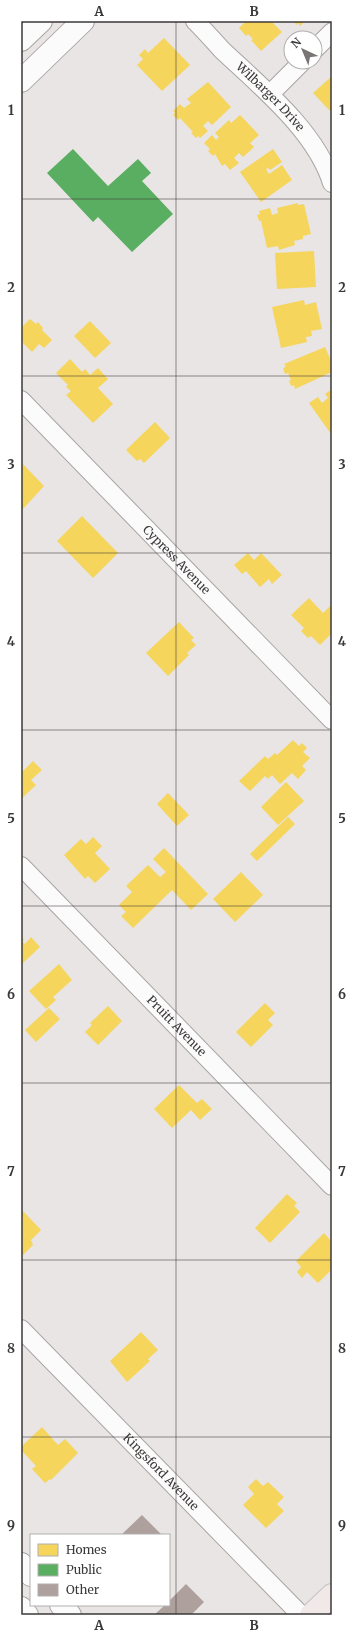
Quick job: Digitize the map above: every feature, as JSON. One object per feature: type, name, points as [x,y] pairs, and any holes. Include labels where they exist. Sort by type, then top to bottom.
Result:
[{"type":"main road","points":[[21,40],[41,21]]},
{"type":"main road","points":[[21,82],[83,21]]},
{"type":"main road","points":[[21,1564],[30,1574]]},
{"type":"main road","points":[[311,1615],[332,1595]]},
{"type":"main road","points":[[62,1606],[70,1615]]},
{"type":"main road","points":[[21,1608],[27,1615]]},
{"type":"street","name":"Wilbarger Drive","points":[[194,21],[270,94],[302,131],[321,156],[332,183]]},
{"type":"street","points":[[323,41],[332,32]]},
{"type":"street","points":[[270,94],[294,70]]},
{"type":"street","name":"Cypress Avenue","points":[[21,400],[332,720]]},
{"type":"street","name":"Pruitt Avenue","points":[[21,866],[332,1186]]},
{"type":"street","name":"Kingsford Avenue","points":[[21,1329],[301,1615]]},
{"type":"building: Homes","points":[[246,21],[271,21],[282,32],[261,51],[251,40],[253,39],[248,34],[246,36],[239,28]]},
{"type":"building: Homes","points":[[293,21],[305,21],[300,26],[298,23],[297,25]]},
{"type":"building: Homes","points":[[164,38],[190,65],[162,91],[137,65],[143,59],[139,55],[145,49],[148,53]]},
{"type":"building: Homes","points":[[332,76],[332,113],[313,93]]},
{"type":"building: Homes","points":[[208,82],[231,107],[212,125],[208,121],[203,126],[208,131],[200,138],[198,136],[196,138],[191,133],[193,132],[180,118],[178,120],[173,115],[175,113],[173,111],[180,104],[184,108],[191,103],[187,99]]},
{"type":"building: Homes","points":[[240,115],[259,135],[250,143],[254,147],[243,157],[239,153],[234,158],[239,163],[230,170],[225,164],[222,166],[215,154],[213,156],[208,151],[210,149],[204,143],[212,135],[216,140],[219,137],[215,133],[229,120],[231,123]]},
{"type":"building: Homes","points":[[273,149],[282,162],[270,170],[268,168],[266,169],[269,174],[282,165],[292,180],[261,202],[240,172]]},
{"type":"building: Homes","points":[[298,203],[298,205],[304,204],[311,234],[303,236],[303,239],[294,241],[295,245],[279,250],[278,246],[267,248],[261,221],[259,221],[257,215],[260,214],[259,211],[270,208],[272,215],[278,213],[277,208]]},
{"type":"building: Homes","points":[[314,251],[316,287],[277,289],[275,253]]},
{"type":"building: Homes","points":[[304,300],[305,305],[316,302],[322,329],[311,331],[312,336],[306,337],[307,342],[281,348],[272,307]]},
{"type":"building: Homes","points":[[30,319],[36,324],[38,322],[43,328],[42,330],[52,340],[44,348],[39,344],[32,352],[21,341],[21,325],[22,327]]},
{"type":"building: Homes","points":[[90,321],[111,343],[95,358],[74,336]]},
{"type":"building: Homes","points":[[325,347],[332,363],[332,372],[295,389],[294,385],[291,386],[289,381],[291,380],[288,373],[285,374],[283,368],[286,367],[284,364]]},
{"type":"building: Homes","points":[[70,359],[82,372],[85,369],[90,375],[98,368],[108,379],[98,388],[113,404],[93,423],[66,395],[71,391],[66,387],[68,385],[56,373]]},
{"type":"building: Homes","points":[[332,389],[331,434],[309,403],[318,397],[322,403],[328,398],[325,394]]},
{"type":"building: Homes","points":[[155,422],[170,438],[144,463],[140,459],[137,461],[126,450]]},
{"type":"building: Homes","points":[[21,462],[44,486],[22,510],[21,509]]},
{"type":"building: Homes","points":[[82,516],[118,553],[93,578],[57,541]]},
{"type":"building: Homes","points":[[248,553],[254,560],[261,553],[282,575],[272,584],[269,579],[260,587],[246,571],[242,574],[234,565]]},
{"type":"building: Homes","points":[[309,598],[323,613],[332,604],[332,633],[320,645],[311,636],[308,638],[301,631],[304,628],[291,615]]},
{"type":"building: Homes","points":[[179,622],[194,638],[191,640],[196,645],[187,653],[189,655],[168,676],[146,653]]},
{"type":"building: Homes","points":[[293,740],[299,746],[302,743],[307,748],[303,752],[310,758],[302,766],[306,770],[298,779],[292,773],[280,784],[272,775],[268,779],[265,776],[250,791],[239,781],[265,756],[268,759],[275,753],[277,755]]},
{"type":"building: Homes","points":[[33,761],[42,770],[31,780],[36,785],[21,799],[21,773]]},
{"type":"building: Homes","points":[[286,782],[304,801],[278,825],[261,807]]},
{"type":"building: Homes","points":[[168,793],[189,815],[177,826],[157,804]]},
{"type":"building: Homes","points":[[288,817],[295,824],[257,861],[250,854]]},
{"type":"building: Homes","points":[[93,837],[102,846],[95,853],[110,869],[95,883],[88,876],[85,879],[64,855],[81,839],[86,844]]},
{"type":"building: Homes","points":[[164,848],[208,894],[191,910],[172,890],[133,928],[121,916],[126,912],[119,905],[132,892],[126,886],[148,865],[160,877],[166,872],[153,859]]},
{"type":"building: Homes","points":[[241,872],[263,895],[235,922],[213,899]]},
{"type":"building: Homes","points":[[21,936],[24,940],[22,941],[25,944],[31,937],[40,947],[21,965]]},
{"type":"building: Homes","points":[[59,964],[72,980],[53,997],[56,1000],[46,1009],[29,991]]},
{"type":"building: Homes","points":[[265,1003],[275,1013],[268,1020],[273,1025],[251,1047],[236,1032]]},
{"type":"building: Homes","points":[[108,1006],[122,1021],[98,1045],[85,1032],[92,1025],[90,1023]]},
{"type":"building: Homes","points":[[49,1008],[60,1019],[36,1042],[25,1030]]},
{"type":"building: Homes","points":[[179,1085],[197,1103],[202,1099],[212,1109],[200,1120],[191,1110],[172,1128],[154,1109]]},
{"type":"building: Homes","points":[[287,1194],[297,1203],[294,1206],[300,1212],[270,1243],[255,1228]]},
{"type":"building: Homes","points":[[21,1209],[41,1230],[31,1240],[33,1245],[23,1255],[21,1253]]},
{"type":"building: Homes","points":[[324,1233],[332,1242],[332,1269],[318,1283],[307,1272],[302,1278],[297,1272],[301,1267],[296,1261]]},
{"type":"building: Homes","points":[[141,1332],[158,1350],[148,1359],[150,1361],[127,1382],[110,1361]]},
{"type":"building: Homes","points":[[42,1427],[58,1445],[65,1439],[78,1453],[51,1480],[50,1479],[45,1483],[32,1469],[36,1466],[21,1450],[21,1447]]},
{"type":"building: Homes","points":[[256,1479],[263,1486],[268,1482],[284,1497],[277,1504],[284,1511],[266,1528],[243,1505],[254,1494],[248,1487]]},
{"type":"building: Public","points":[[73,149],[108,186],[138,159],[151,173],[142,181],[173,214],[132,252],[98,217],[93,222],[47,173]]},
{"type":"building: Other","points":[[142,1515],[161,1534],[122,1534]]},
{"type":"building: Other","points":[[186,1584],[204,1602],[191,1615],[154,1615],[164,1606],[170,1606],[170,1600]]}]
